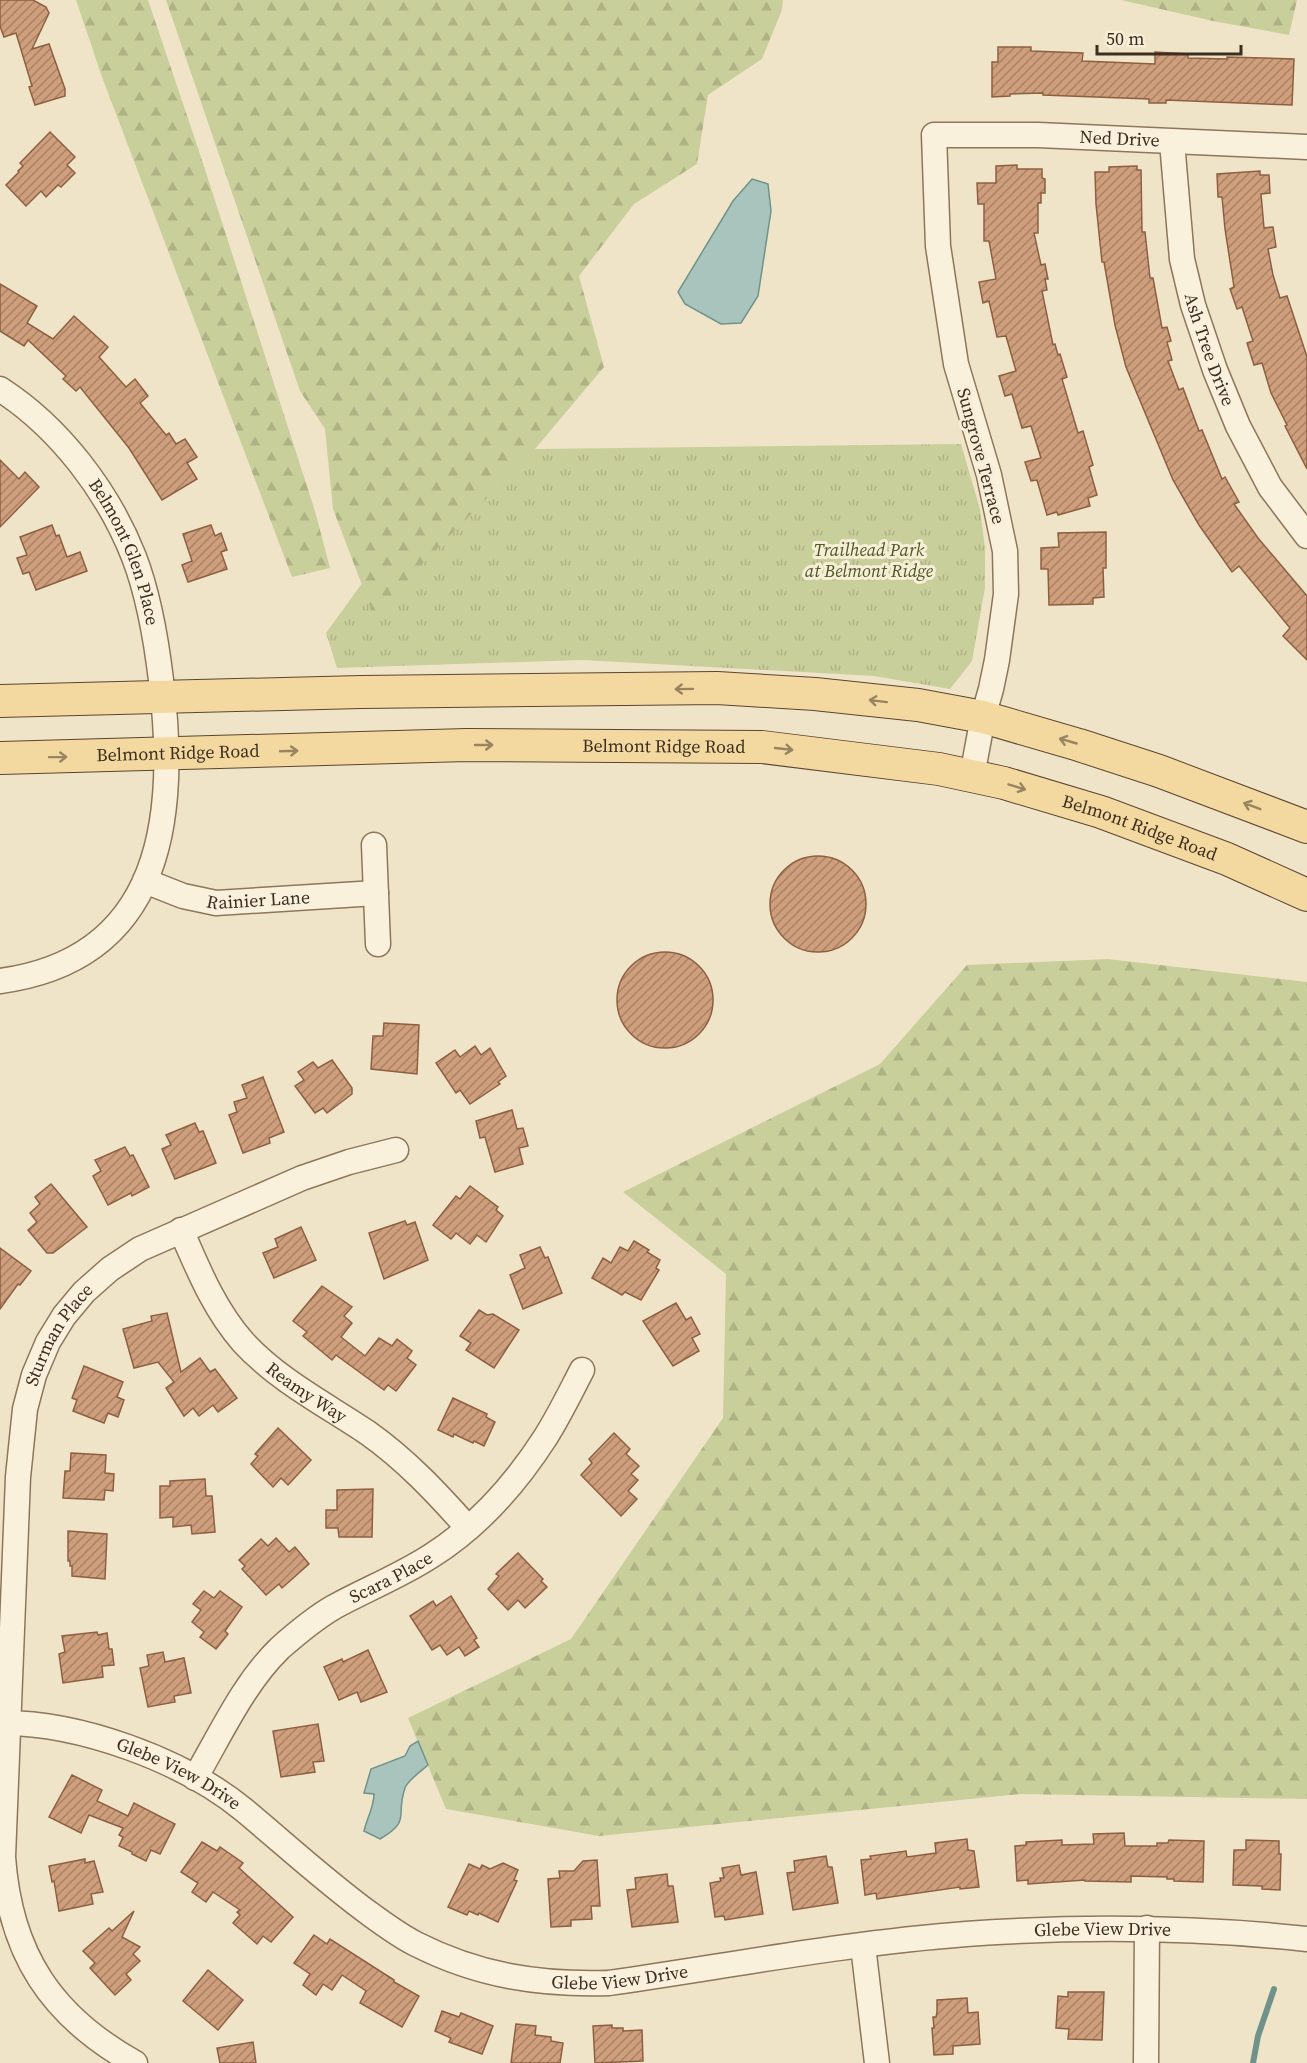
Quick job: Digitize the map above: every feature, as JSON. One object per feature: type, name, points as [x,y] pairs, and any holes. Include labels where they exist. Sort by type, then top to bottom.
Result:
[{"type":"main road","points":[[0,701],[361,692],[717,688],[827,695],[918,705],[982,717],[1079,744],[1159,771],[1307,827]]},
{"type":"main road","name":"Belmont Ridge Road","points":[[0,758],[467,745],[762,747],[939,769],[1004,783],[1101,812],[1227,859],[1307,895]]},
{"type":"street","name":"Ned Drive","points":[[934,135],[1038,135],[1307,147]]},
{"type":"street","name":"Sungrove Terrace","points":[[934,135],[938,246],[956,364],[989,475],[1005,551],[1006,594],[1003,618],[991,689],[982,717],[972,776]]},
{"type":"street","name":"Ash Tree Drive","points":[[1172,142],[1182,259],[1193,305],[1215,370],[1238,426],[1270,487],[1307,536]]},
{"type":"street","name":"Belmont Glen Place","points":[[0,389],[41,421],[71,454],[94,484],[118,523],[134,556],[147,597],[155,639],[164,698],[168,755],[166,801],[150,871],[136,900],[118,925],[97,944],[73,959],[46,971],[0,981]]},
{"type":"street","points":[[374,845],[378,944]]},
{"type":"street","name":"Rainier Lane","points":[[145,881],[183,896],[216,903],[376,893]]},
{"type":"street","name":"Sturman Place","points":[[135,2063],[107,2047],[81,2027],[58,2004],[38,1976],[23,1948],[12,1918],[5,1885],[3,1857],[4,1723],[18,1477],[25,1409],[34,1375],[48,1342],[64,1316],[84,1292],[110,1269],[140,1249],[302,1178],[349,1162],[396,1150]]},
{"type":"street","name":"Reamy Way","points":[[181,1230],[207,1290],[243,1341],[271,1369],[369,1434],[400,1458],[434,1489],[468,1528]]},
{"type":"street","name":"Scara Place","points":[[195,1778],[244,1694],[278,1650],[304,1627],[334,1607],[394,1578],[434,1554],[468,1528],[522,1471],[545,1437],[582,1370]]},
{"type":"street","name":"Glebe View Drive","points":[[4,1723],[74,1732],[119,1744],[159,1759],[195,1778],[241,1808],[348,1898],[392,1930],[452,1960],[493,1973],[531,1981],[569,1984],[609,1983],[863,1946],[964,1935],[1055,1929],[1147,1928],[1250,1933],[1307,1939]]},
{"type":"street","points":[[1146,2063],[1147,1928]]},
{"type":"street","points":[[863,1946],[878,2063]]},
{"type":"green space","points":[[76,0],[148,0],[315,511],[330,568],[292,577],[102,77]]},
{"type":"green space","points":[[166,0],[783,0],[782,10],[762,59],[708,95],[697,164],[634,204],[579,276],[604,367],[535,449],[373,614],[333,509],[325,429],[300,391]]},
{"type":"green space","points":[[1121,0],[1297,0],[1289,35]]},
{"type":"green space","name":"Trailhead Park at Belmont Ridge","points":[[503,444],[535,449],[961,444],[980,509],[985,548],[985,588],[972,661],[950,689],[874,676],[582,660],[337,668],[326,633],[368,575]]},
{"type":"green space","points":[[1108,959],[1307,982],[1307,1799],[1021,1794],[599,1836],[446,1809],[408,1718],[571,1639],[723,1418],[726,1274],[623,1192],[880,1064],[967,965]]},
{"type":"water","points":[[752,179],[768,184],[771,211],[758,296],[741,323],[721,324],[685,304],[678,292],[733,201]]},
{"type":"water","points":[[418,1741],[428,1765],[405,1788],[401,1817],[396,1827],[380,1839],[364,1831],[374,1799],[374,1794],[364,1793],[371,1769],[405,1756],[410,1746]]},
{"type":"building","points":[[0,0],[33,0],[46,7],[49,13],[32,49],[49,44],[65,89],[65,96],[35,105],[29,87],[32,86],[16,33],[4,37],[0,26]]},
{"type":"building","points":[[998,47],[1031,47],[1031,51],[1083,53],[1082,61],[1155,64],[1155,52],[1188,54],[1188,58],[1294,59],[1292,105],[1166,100],[1166,103],[1149,103],[1149,99],[1043,95],[1043,93],[992,97],[992,62],[998,62]]},
{"type":"building","points":[[50,132],[75,157],[67,165],[75,173],[61,187],[58,185],[46,197],[41,191],[26,206],[6,185],[23,166],[20,163]]},
{"type":"building","points":[[1017,165],[1017,169],[1042,169],[1042,178],[1045,179],[1045,193],[1041,193],[1041,203],[1038,203],[1038,233],[1034,233],[1041,265],[1045,264],[1048,279],[1045,279],[1047,290],[1042,291],[1053,345],[1055,344],[1058,355],[1060,354],[1067,377],[1062,379],[1078,433],[1083,431],[1093,465],[1089,467],[1097,495],[1088,498],[1090,506],[1058,515],[1057,512],[1047,515],[1037,480],[1031,481],[1025,462],[1041,458],[1031,426],[1022,428],[1012,394],[1005,396],[999,376],[1016,371],[1006,336],[997,337],[989,301],[983,303],[979,282],[996,279],[989,241],[984,241],[984,204],[978,204],[977,183],[996,183],[996,166]]},
{"type":"building","points":[[1137,166],[1137,170],[1141,170],[1142,232],[1145,232],[1150,278],[1153,278],[1162,328],[1167,327],[1171,341],[1167,342],[1172,360],[1168,361],[1179,390],[1183,388],[1199,431],[1202,430],[1222,479],[1225,477],[1239,502],[1234,504],[1258,538],[1307,596],[1307,660],[1283,636],[1290,628],[1239,566],[1232,572],[1199,525],[1173,480],[1126,367],[1115,325],[1104,262],[1102,262],[1095,172],[1109,172],[1109,167]]},
{"type":"building","points":[[1260,171],[1260,175],[1269,175],[1270,193],[1261,194],[1264,228],[1273,227],[1276,247],[1268,249],[1273,275],[1280,298],[1287,296],[1307,357],[1307,469],[1285,426],[1287,425],[1271,393],[1262,363],[1254,365],[1247,343],[1253,341],[1242,307],[1237,309],[1230,289],[1234,287],[1222,197],[1218,197],[1217,174]]},
{"type":"building","points":[[0,284],[37,306],[27,323],[53,339],[74,316],[108,347],[99,357],[126,387],[135,379],[148,396],[140,403],[166,435],[169,433],[176,444],[185,439],[197,457],[187,463],[197,479],[162,500],[129,448],[80,387],[76,391],[63,379],[66,376],[28,340],[24,346],[0,331]]},
{"type":"building","points":[[0,460],[19,479],[25,472],[39,487],[0,527]]},
{"type":"building","points":[[52,525],[56,536],[59,535],[67,557],[80,552],[87,571],[36,590],[29,572],[23,574],[17,558],[27,555],[20,537]]},
{"type":"building","points":[[211,525],[215,536],[221,533],[227,550],[221,552],[227,569],[188,582],[182,565],[192,561],[183,534]]},
{"type":"building","points":[[1106,532],[1106,568],[1103,568],[1104,597],[1093,598],[1093,604],[1049,605],[1048,569],[1041,569],[1041,548],[1059,547],[1058,533]]},
{"type":"building","points":[[818,856],[836,860],[852,870],[862,886],[866,904],[862,922],[852,938],[836,948],[818,952],[800,948],[784,938],[774,922],[770,904],[774,886],[784,870],[800,860]]},
{"type":"building","points":[[665,952],[683,956],[699,966],[709,982],[713,1000],[709,1018],[699,1034],[683,1044],[665,1048],[647,1044],[631,1034],[621,1018],[617,1000],[621,982],[631,966],[647,956]]},
{"type":"building","points":[[384,1023],[419,1025],[417,1074],[371,1069],[373,1036],[383,1036]]},
{"type":"building","points":[[475,1046],[481,1055],[490,1048],[506,1076],[498,1082],[500,1084],[470,1104],[460,1090],[456,1093],[436,1063],[455,1050],[460,1057]]},
{"type":"building","points":[[332,1060],[352,1088],[352,1094],[327,1113],[323,1108],[315,1113],[295,1086],[304,1080],[298,1072],[313,1062],[318,1068]]},
{"type":"building","points":[[263,1077],[284,1132],[269,1138],[270,1143],[243,1153],[229,1115],[237,1112],[234,1102],[247,1098],[242,1085]]},
{"type":"building","points":[[512,1110],[517,1129],[523,1128],[528,1146],[519,1148],[523,1164],[495,1172],[485,1137],[480,1138],[476,1121]]},
{"type":"building","points":[[195,1123],[199,1132],[203,1131],[216,1163],[175,1179],[162,1149],[171,1145],[166,1135]]},
{"type":"building","points":[[125,1147],[130,1156],[133,1155],[149,1187],[108,1205],[93,1176],[101,1171],[95,1160]]},
{"type":"building","points":[[51,1184],[87,1227],[53,1253],[47,1253],[28,1230],[37,1222],[30,1213],[40,1204],[35,1197]]},
{"type":"building","points":[[470,1186],[498,1207],[496,1210],[503,1216],[486,1242],[477,1235],[470,1244],[456,1233],[451,1239],[433,1225],[456,1196],[460,1199]]},
{"type":"building","points":[[405,1221],[407,1225],[415,1222],[428,1260],[384,1279],[369,1233]]},
{"type":"building","points":[[301,1227],[316,1260],[274,1278],[263,1253],[278,1247],[275,1239]]},
{"type":"building","points":[[634,1241],[660,1260],[656,1268],[659,1270],[641,1300],[625,1292],[622,1295],[592,1278],[603,1258],[611,1263],[620,1247],[628,1251]]},
{"type":"building","points":[[540,1247],[545,1258],[548,1257],[562,1293],[523,1309],[510,1275],[525,1268],[520,1255]]},
{"type":"building","points":[[0,1248],[31,1271],[20,1285],[18,1284],[0,1309]]},
{"type":"building","points":[[322,1286],[352,1307],[344,1316],[352,1323],[341,1337],[365,1356],[379,1338],[392,1346],[397,1339],[412,1351],[407,1358],[416,1365],[396,1391],[388,1385],[384,1390],[336,1355],[332,1360],[303,1336],[307,1332],[293,1321]]},
{"type":"building","points":[[676,1303],[686,1320],[691,1317],[700,1334],[692,1338],[699,1351],[673,1366],[643,1321]]},
{"type":"building","points":[[479,1310],[487,1315],[493,1314],[519,1330],[494,1368],[466,1350],[471,1343],[460,1336]]},
{"type":"building","points":[[167,1313],[181,1372],[200,1358],[210,1372],[215,1369],[237,1398],[218,1412],[213,1405],[199,1416],[193,1408],[184,1416],[166,1388],[174,1382],[158,1362],[134,1368],[123,1329],[152,1321],[151,1316]]},
{"type":"building","points":[[84,1366],[123,1382],[117,1397],[124,1400],[118,1417],[108,1413],[104,1423],[73,1411],[77,1400],[72,1398]]},
{"type":"building","points":[[453,1398],[487,1414],[486,1417],[495,1422],[484,1446],[438,1430]]},
{"type":"building","points":[[278,1428],[311,1460],[288,1485],[281,1478],[273,1487],[251,1464],[258,1456],[255,1454]]},
{"type":"building","points":[[614,1433],[630,1449],[626,1454],[639,1466],[631,1474],[638,1480],[628,1491],[637,1499],[621,1516],[581,1475],[592,1463],[589,1459]]},
{"type":"building","points":[[71,1453],[106,1455],[105,1473],[114,1474],[113,1491],[105,1490],[104,1500],[63,1498],[65,1471],[70,1471]]},
{"type":"building","points":[[205,1479],[206,1496],[212,1496],[215,1532],[192,1534],[191,1525],[173,1527],[173,1517],[160,1518],[160,1486],[170,1486],[170,1481]]},
{"type":"building","points":[[373,1489],[372,1537],[339,1537],[338,1528],[326,1528],[326,1510],[337,1510],[337,1490]]},
{"type":"building","points":[[68,1531],[107,1534],[105,1579],[72,1576],[72,1566],[68,1561]]},
{"type":"building","points":[[276,1538],[289,1552],[295,1547],[309,1564],[282,1588],[279,1584],[266,1595],[242,1569],[245,1566],[239,1560],[261,1539],[268,1546]]},
{"type":"building","points":[[518,1553],[543,1579],[541,1581],[547,1587],[525,1608],[518,1600],[508,1610],[488,1589],[499,1576],[496,1574]]},
{"type":"building","points":[[204,1591],[214,1598],[220,1591],[242,1607],[225,1631],[228,1634],[216,1649],[200,1637],[204,1632],[192,1622],[201,1610],[193,1604]]},
{"type":"building","points":[[451,1596],[477,1638],[474,1640],[479,1647],[465,1656],[459,1647],[447,1655],[440,1645],[432,1650],[410,1616],[433,1601],[436,1606]]},
{"type":"building","points":[[97,1632],[98,1635],[107,1633],[114,1665],[102,1666],[103,1677],[63,1683],[59,1654],[65,1652],[62,1636]]},
{"type":"building","points":[[368,1650],[387,1692],[361,1702],[357,1692],[339,1700],[324,1667],[342,1659],[343,1662]]},
{"type":"building","points":[[163,1652],[165,1662],[184,1658],[191,1693],[174,1696],[175,1702],[148,1707],[140,1668],[149,1666],[147,1655]]},
{"type":"building","points":[[318,1724],[324,1761],[313,1762],[315,1772],[281,1777],[273,1731]]},
{"type":"building","points":[[72,1775],[102,1790],[97,1801],[128,1816],[134,1803],[175,1824],[160,1854],[151,1850],[146,1861],[132,1854],[119,1846],[123,1837],[119,1835],[123,1828],[89,1815],[81,1833],[49,1817]]},
{"type":"building","points":[[1124,1833],[1125,1846],[1157,1846],[1157,1843],[1168,1843],[1169,1840],[1204,1841],[1203,1882],[1174,1881],[1167,1877],[1131,1876],[1131,1882],[1085,1880],[1028,1884],[1028,1880],[1017,1881],[1015,1846],[1026,1845],[1026,1842],[1062,1840],[1062,1845],[1094,1844],[1093,1834]]},
{"type":"building","points":[[967,1839],[968,1850],[974,1851],[979,1887],[960,1889],[960,1887],[877,1899],[876,1893],[865,1895],[861,1860],[871,1859],[870,1856],[906,1851],[907,1857],[936,1853],[935,1843]]},
{"type":"building","points":[[1246,1840],[1279,1841],[1280,1890],[1262,1889],[1262,1886],[1233,1885],[1234,1850],[1246,1850]]},
{"type":"building","points":[[202,1842],[217,1851],[220,1847],[243,1863],[239,1868],[293,1917],[271,1942],[263,1936],[257,1944],[233,1923],[240,1915],[237,1912],[240,1910],[213,1892],[206,1902],[192,1892],[198,1883],[181,1872]]},
{"type":"building","points":[[826,1856],[828,1867],[832,1867],[838,1903],[793,1910],[787,1873],[795,1872],[794,1861]]},
{"type":"building","points":[[85,1859],[85,1863],[94,1861],[103,1892],[91,1894],[93,1904],[59,1911],[49,1866]]},
{"type":"building","points":[[597,1860],[600,1906],[591,1906],[592,1919],[571,1920],[571,1926],[551,1927],[548,1879],[560,1878],[559,1871],[574,1871],[583,1861]]},
{"type":"building","points":[[503,1863],[518,1870],[514,1880],[517,1881],[498,1922],[479,1913],[478,1915],[469,1911],[467,1915],[448,1907],[469,1864],[480,1869],[482,1865],[490,1869]]},
{"type":"building","points":[[739,1865],[741,1875],[756,1872],[763,1914],[725,1920],[724,1916],[715,1917],[710,1883],[721,1881],[720,1878],[724,1878],[722,1868]]},
{"type":"building","points":[[667,1874],[668,1886],[673,1886],[678,1922],[632,1927],[627,1890],[636,1889],[635,1878]]},
{"type":"building","points":[[134,1911],[122,1937],[140,1947],[133,1954],[140,1961],[126,1974],[131,1980],[115,1995],[90,1968],[95,1963],[83,1951],[109,1928],[112,1931]]},
{"type":"building","points":[[314,1935],[327,1944],[330,1939],[419,1996],[402,2027],[360,2003],[366,1991],[342,1975],[332,1990],[323,1984],[316,1995],[303,1985],[310,1974],[294,1963]]},
{"type":"building","points":[[208,1970],[243,2000],[218,2030],[183,2001]]},
{"type":"building","points":[[1068,1992],[1104,1992],[1102,2040],[1068,2039],[1069,2029],[1056,2028],[1058,1996],[1068,1997]]},
{"type":"building","points":[[967,1998],[968,2013],[978,2012],[980,2044],[953,2046],[953,2054],[934,2055],[932,2028],[934,2028],[933,2017],[936,2017],[937,2012],[937,2000]]},
{"type":"building","points":[[442,2011],[459,2017],[461,2013],[493,2026],[482,2054],[449,2042],[451,2038],[435,2031]]},
{"type":"building","points":[[516,2024],[536,2026],[535,2035],[551,2037],[551,2041],[563,2043],[560,2063],[511,2063]]},
{"type":"building","points":[[612,2025],[612,2028],[623,2028],[623,2031],[642,2030],[643,2061],[595,2063],[593,2026]]},
{"type":"building","points":[[253,2042],[256,2063],[220,2063],[217,2048]]},
{"type":"waterway","points":[[1253,2063],[1258,2036],[1274,1989]]}]
